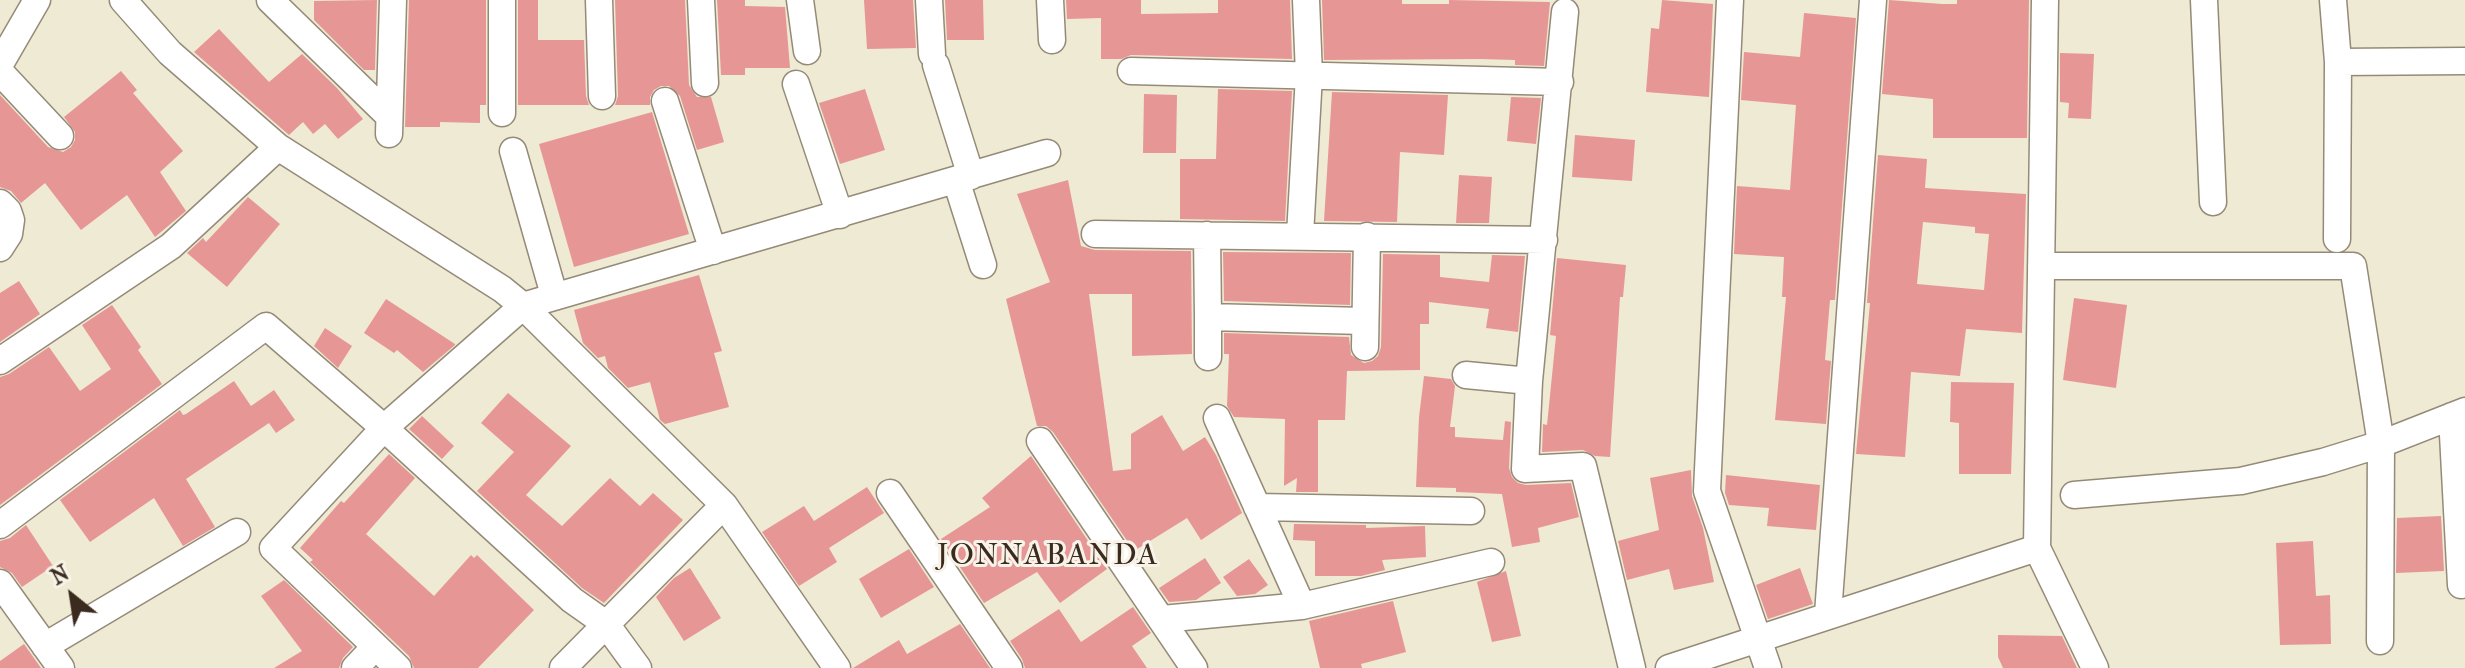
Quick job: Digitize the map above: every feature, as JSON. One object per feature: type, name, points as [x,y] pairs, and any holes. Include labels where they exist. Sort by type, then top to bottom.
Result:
[{"type":"street","points":[[0,64],[37,0]]},
{"type":"street","points":[[123,0],[170,53],[278,147],[502,289],[523,306],[724,505],[837,668]]},
{"type":"street","points":[[281,6],[389,124],[393,0]]},
{"type":"street","points":[[502,0],[502,113]]},
{"type":"street","points":[[599,0],[602,96]]},
{"type":"street","points":[[701,0],[705,83]]},
{"type":"street","points":[[800,0],[807,51]]},
{"type":"street","points":[[929,0],[934,60],[983,265]]},
{"type":"street","points":[[1050,0],[1052,40]]},
{"type":"street","points":[[1300,235],[1309,75],[1306,0]]},
{"type":"street","points":[[1730,0],[1707,491],[1768,668]]},
{"type":"street","points":[[1828,614],[1873,0]]},
{"type":"street","points":[[2045,0],[2037,548],[2095,668]]},
{"type":"street","points":[[2204,0],[2213,202]]},
{"type":"street","points":[[2333,0],[2338,62],[2337,239]]},
{"type":"street","points":[[1565,12],[1529,381],[1525,469],[1583,466],[1632,668]]},
{"type":"street","points":[[2338,62],[2465,61]]},
{"type":"street","points":[[1131,71],[1560,82]]},
{"type":"street","points":[[0,72],[60,136]]},
{"type":"street","points":[[796,84],[840,215]]},
{"type":"street","points":[[665,101],[713,251]]},
{"type":"street","points":[[0,361],[171,246],[278,147]]},
{"type":"street","points":[[513,151],[554,295]]},
{"type":"street","points":[[398,668],[273,548],[384,428],[523,306],[1047,153]]},
{"type":"street","points":[[0,203],[11,220],[9,234],[0,248]]},
{"type":"street","points":[[1095,234],[1544,240]]},
{"type":"street","points":[[1207,235],[1208,357]]},
{"type":"street","points":[[1208,317],[1365,334],[1367,236]]},
{"type":"street","points":[[2041,266],[2353,266],[2381,444],[2380,641]]},
{"type":"street","points":[[0,525],[266,326],[384,428],[572,600],[606,624],[638,668]]},
{"type":"street","points":[[1466,375],[1529,381]]},
{"type":"street","points":[[2074,495],[2241,481],[2323,462],[2381,444],[2459,413],[2461,585]]},
{"type":"street","points":[[1217,418],[1302,606]]},
{"type":"street","points":[[1040,441],[1194,668]]},
{"type":"street","points":[[890,493],[1009,668]]},
{"type":"street","points":[[563,668],[724,505]]},
{"type":"street","points":[[1257,507],[1471,511]]},
{"type":"street","points":[[45,646],[237,532]]},
{"type":"street","points":[[1669,668],[2037,548]]},
{"type":"street","points":[[1162,619],[1302,606],[1491,562]]},
{"type":"street","points":[[0,583],[61,668]]},
{"type":"street","points":[[355,668],[375,647]]},
{"type":"building","points":[[377,0],[375,70],[364,70],[314,20],[314,1]]},
{"type":"building","points":[[409,0],[486,0],[486,105],[480,105],[480,123],[440,122],[440,127],[405,127]]},
{"type":"building","points":[[518,0],[538,0],[538,40],[584,40],[589,105],[518,105]]},
{"type":"building","points":[[615,0],[685,0],[689,85],[697,97],[711,97],[724,142],[697,150],[680,96],[669,86],[654,90],[650,105],[615,105],[618,96]]},
{"type":"building","points":[[717,0],[745,0],[745,6],[785,7],[790,68],[745,68],[745,75],[721,75]]},
{"type":"building","points":[[864,0],[913,0],[916,48],[867,49]]},
{"type":"building","points":[[945,0],[983,0],[984,40],[947,40]]},
{"type":"building","points":[[1066,0],[1141,0],[1141,14],[1218,13],[1218,0],[1290,0],[1292,59],[1131,55],[1121,59],[1101,59],[1101,18],[1067,19]]},
{"type":"building","points":[[1322,0],[1402,0],[1402,4],[1449,4],[1449,0],[1550,2],[1544,66],[1515,65],[1515,60],[1480,59],[1324,60]]},
{"type":"building","points":[[1662,0],[1713,4],[1709,97],[1646,92],[1651,28],[1659,29]]},
{"type":"building","points":[[1889,0],[1957,4],[1957,0],[2029,0],[2027,138],[1933,138],[1933,99],[1882,94]]},
{"type":"building","points":[[1804,13],[1856,18],[1835,300],[1830,300],[1825,360],[1831,361],[1826,424],[1775,420],[1786,297],[1782,297],[1784,257],[1734,254],[1737,186],[1790,190],[1796,105],[1741,100],[1744,52],[1800,57]]},
{"type":"building","points":[[219,29],[269,82],[302,54],[363,119],[338,139],[325,124],[313,134],[303,122],[289,135],[194,52]]},
{"type":"building","points":[[2060,53],[2094,54],[2091,119],[2068,118],[2069,103],[2060,102]]},
{"type":"building","points":[[121,71],[137,90],[133,93],[183,151],[160,172],[186,211],[155,237],[127,195],[81,230],[45,183],[21,203],[11,191],[0,187],[0,95],[48,147],[63,152],[75,140],[75,132],[64,117]]},
{"type":"building","points":[[865,89],[885,150],[840,164],[819,103]]},
{"type":"building","points":[[1218,89],[1292,91],[1285,221],[1180,219],[1180,159],[1216,159]]},
{"type":"building","points":[[1332,92],[1448,95],[1444,155],[1400,152],[1397,222],[1324,221]]},
{"type":"building","points":[[1144,94],[1177,95],[1176,153],[1143,153]]},
{"type":"building","points":[[1511,97],[1541,98],[1536,144],[1507,141]]},
{"type":"building","points":[[652,112],[689,234],[574,267],[539,144]]},
{"type":"building","points":[[1575,135],[1635,140],[1632,181],[1572,177]]},
{"type":"building","points":[[1878,155],[1927,159],[1925,188],[2026,194],[2022,333],[1966,329],[1960,376],[1911,372],[1905,457],[1856,454],[1870,303],[1867,303]],"holes":[[[1923,222],[1975,227],[1975,233],[1989,234],[1984,290],[1917,284]]]},
{"type":"building","points":[[1459,175],[1492,177],[1489,223],[1456,223]]},
{"type":"building","points":[[1068,180],[1081,246],[1095,250],[1191,251],[1192,354],[1132,356],[1132,294],[1089,294],[1113,471],[1131,469],[1131,434],[1162,415],[1183,451],[1205,437],[1242,513],[1201,540],[1187,518],[1134,551],[1053,432],[1046,426],[1037,426],[1006,299],[1050,282],[1017,194]]},
{"type":"building","points":[[248,197],[280,224],[227,287],[187,253],[203,238],[206,242]]},
{"type":"building","points":[[1223,252],[1351,253],[1350,305],[1224,301]]},
{"type":"building","points":[[1383,254],[1440,255],[1440,277],[1489,282],[1492,255],[1525,256],[1518,332],[1486,328],[1489,309],[1429,302],[1429,324],[1420,324],[1420,370],[1347,371],[1345,420],[1318,420],[1318,492],[1296,492],[1297,478],[1284,486],[1285,419],[1234,417],[1227,406],[1229,354],[1224,354],[1224,333],[1349,337],[1351,355],[1364,363],[1372,361],[1381,347]]},
{"type":"building","points":[[1557,258],[1626,265],[1623,297],[1620,297],[1610,457],[1595,456],[1583,450],[1542,452],[1556,336],[1550,335]]},
{"type":"building","points":[[699,275],[722,351],[714,353],[729,407],[665,424],[660,420],[650,382],[628,388],[608,368],[605,356],[598,358],[583,343],[574,310]]},
{"type":"building","points":[[19,281],[40,314],[0,342],[0,293]]},
{"type":"building","points":[[2074,298],[2127,305],[2116,388],[2063,380]]},
{"type":"building","points":[[386,299],[455,345],[423,372],[397,350],[394,353],[364,333]]},
{"type":"building","points":[[112,305],[162,384],[0,505],[0,377],[49,347],[80,391],[111,369],[82,325]]},
{"type":"building","points":[[325,328],[352,346],[338,368],[314,346]]},
{"type":"building","points":[[1424,376],[1451,379],[1455,386],[1450,427],[1455,427],[1455,437],[1503,440],[1505,421],[1511,422],[1509,468],[1512,477],[1526,485],[1571,483],[1579,517],[1538,528],[1540,542],[1512,547],[1502,494],[1416,487]]},
{"type":"building","points":[[234,381],[251,406],[274,390],[295,420],[276,433],[269,423],[186,479],[215,527],[183,546],[154,498],[90,542],[60,500],[180,410],[183,415],[186,414]]},
{"type":"building","points":[[1951,382],[2014,383],[2011,474],[1959,474],[1959,423],[1950,422]]},
{"type":"building","points":[[508,393],[571,446],[526,495],[562,526],[610,478],[640,506],[653,493],[683,520],[604,603],[582,588],[477,491],[514,452],[481,423]]},
{"type":"building","points":[[422,416],[454,446],[442,459],[409,429]]},
{"type":"building","points":[[389,454],[415,478],[366,534],[434,596],[471,555],[474,558],[477,555],[534,610],[478,668],[414,668],[409,656],[310,562],[313,560],[300,548],[341,501],[344,503]]},
{"type":"building","points":[[1031,456],[1107,569],[1060,603],[1037,572],[984,603],[941,539],[990,507],[982,498]]},
{"type":"building","points":[[1691,470],[1692,496],[1703,528],[1714,582],[1674,590],[1669,569],[1627,580],[1618,541],[1659,530],[1650,478]]},
{"type":"building","points":[[1726,475],[1820,485],[1816,530],[1767,526],[1769,508],[1729,505],[1725,493]]},
{"type":"building","points":[[867,487],[884,513],[829,548],[837,562],[799,586],[762,532],[804,506],[814,521]]},
{"type":"building","points":[[2441,516],[2444,571],[2396,573],[2397,518]]},
{"type":"building","points":[[1294,524],[1366,525],[1366,528],[1425,526],[1426,557],[1382,560],[1385,570],[1361,576],[1315,576],[1315,541],[1293,540]]},
{"type":"building","points":[[26,525],[53,566],[22,587],[12,573],[0,567],[0,541],[10,538]]},
{"type":"building","points":[[2313,541],[2316,596],[2330,595],[2331,644],[2280,645],[2276,543]]},
{"type":"building","points":[[909,549],[934,587],[881,618],[859,579]]},
{"type":"building","points":[[1205,558],[1221,583],[1196,600],[1169,602],[1159,588]]},
{"type":"building","points":[[1249,559],[1268,585],[1255,594],[1237,596],[1223,577]]},
{"type":"building","points":[[690,568],[721,618],[684,641],[656,597],[674,578]]},
{"type":"building","points":[[1800,568],[1813,604],[1768,619],[1756,585]]},
{"type":"building","points":[[1506,571],[1521,636],[1492,642],[1477,582]]},
{"type":"building","points":[[284,580],[353,647],[339,668],[274,668],[302,651],[261,596]]},
{"type":"building","points":[[1393,601],[1406,652],[1361,664],[1362,668],[1320,668],[1309,621]]},
{"type":"building","points":[[1133,607],[1151,633],[1132,646],[1147,668],[1025,668],[1010,641],[1059,609],[1081,642]]},
{"type":"building","points":[[960,624],[990,668],[853,668],[899,640],[907,654]]},
{"type":"building","points":[[1998,635],[2062,636],[2077,668],[2003,668],[1998,657]]},
{"type":"building","points":[[24,644],[41,668],[0,668],[0,661]]},
{"type":"district","name":"JONNABANDA","points":[[1048,557]]}]
